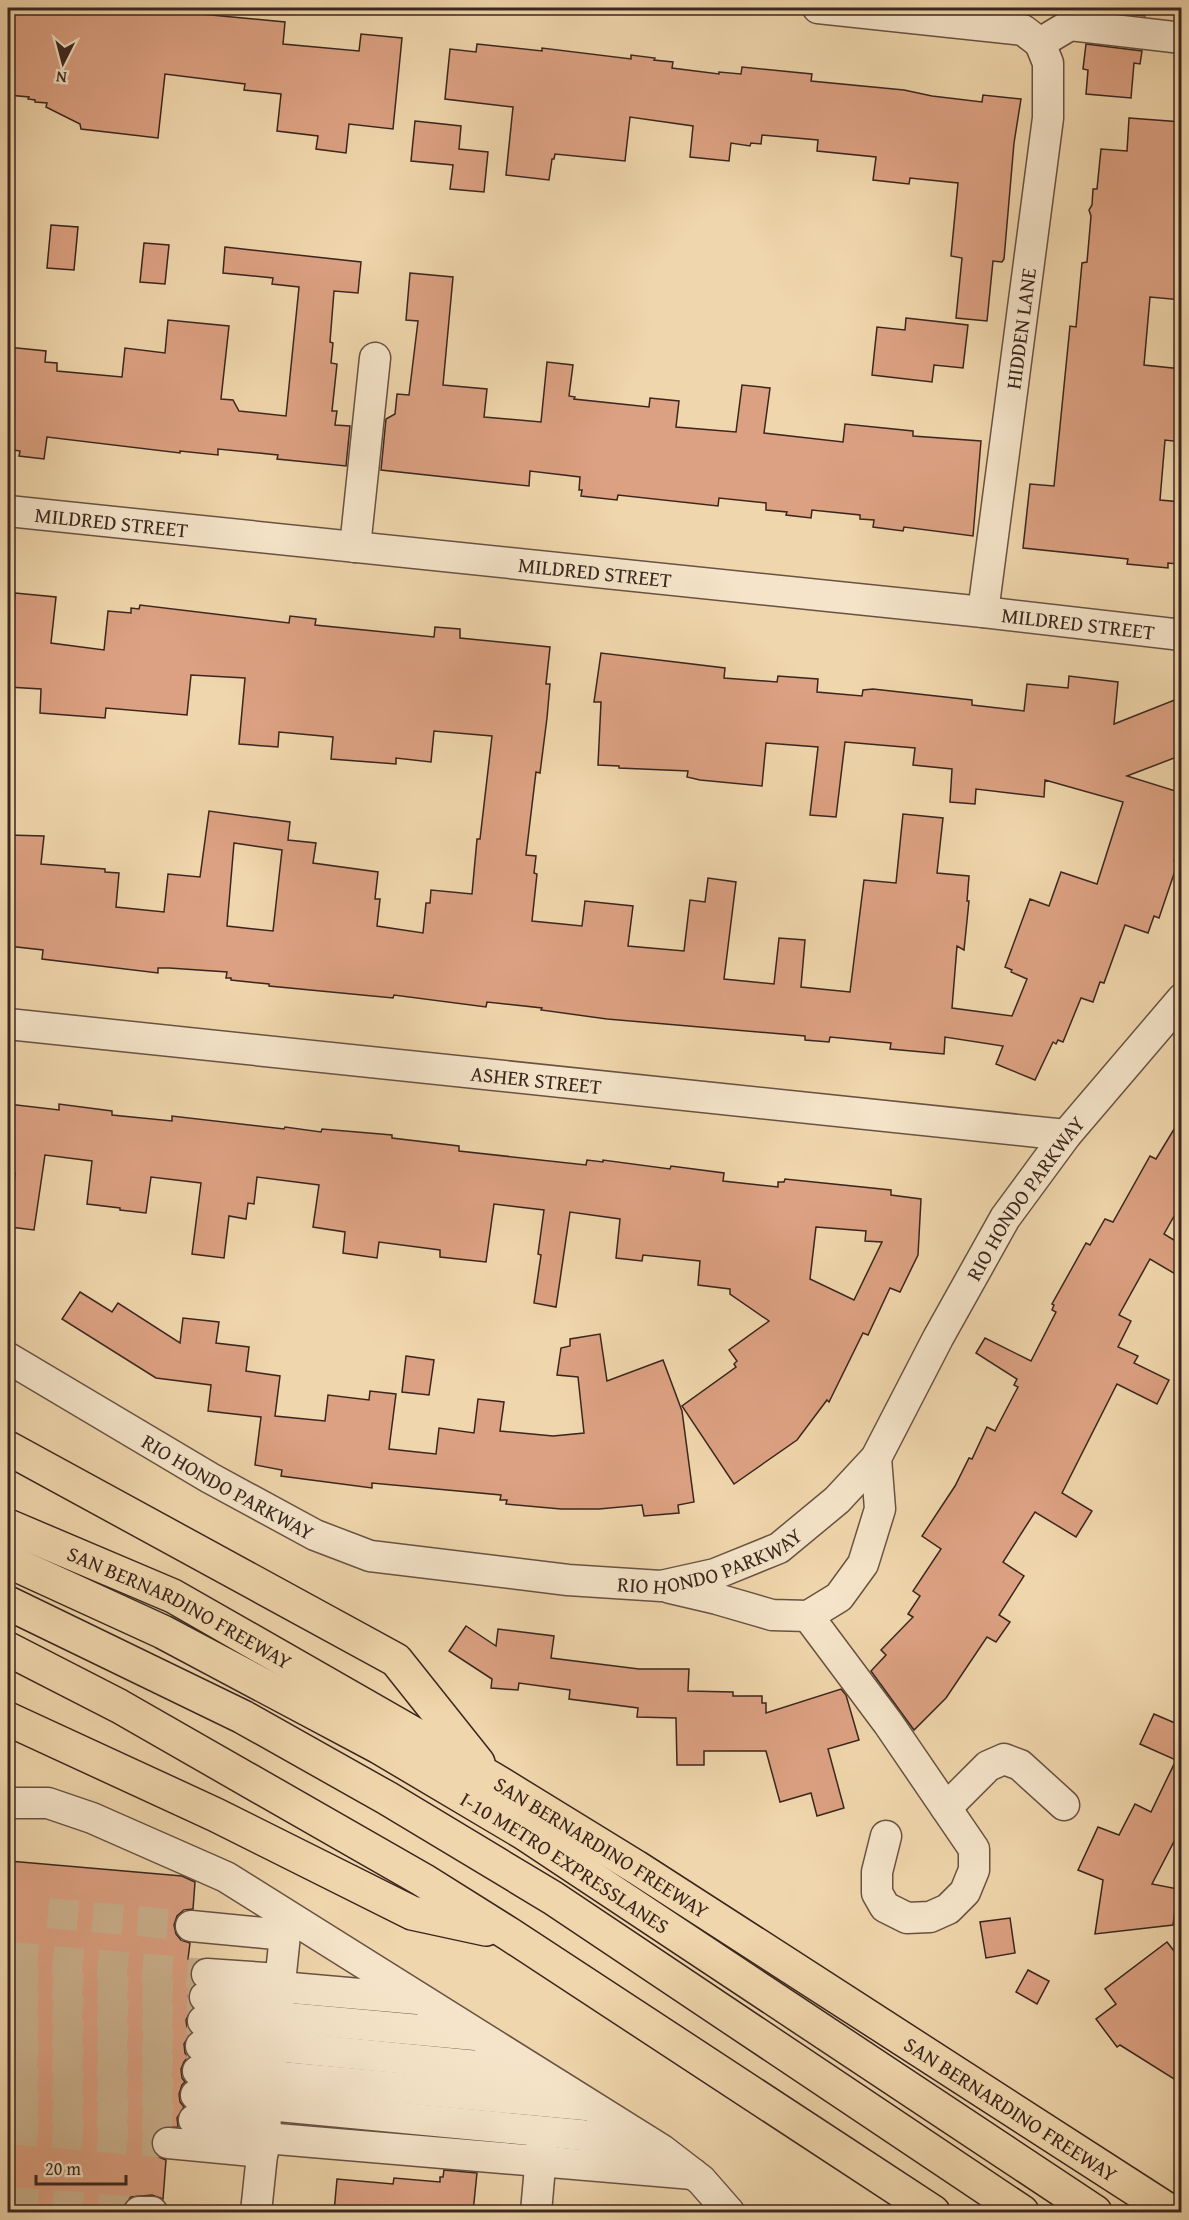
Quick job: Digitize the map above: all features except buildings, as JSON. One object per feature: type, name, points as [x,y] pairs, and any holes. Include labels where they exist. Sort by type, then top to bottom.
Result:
[{"type":"highway","points":[[8,1448],[396,1660],[491,1778]]},
{"type":"highway","name":"SAN BERNARDINO FREEWAY","points":[[8,1526],[173,1596],[491,1778],[636,1867],[1171,2212]]},
{"type":"highway","name":"I-10 METRO EXPRESSLANES","points":[[8,1561],[163,1632],[378,1747],[514,1828],[1095,2212]]},
{"type":"highway","name":"I-10 METRO EXPRESSLANES","points":[[8,1603],[243,1717],[387,1798],[553,1898],[1022,2212]]},
{"type":"highway","points":[[8,1649],[119,1706],[423,1880],[933,2212]]},
{"type":"highway","points":[[8,1719],[216,1815],[412,1913],[509,1934]]},
{"type":"street","points":[[818,8],[1023,30],[1040,43],[1070,25],[1182,38]]},
{"type":"street","name":"HIDDEN LANE","points":[[983,612],[1048,118],[1048,63],[1040,43]]},
{"type":"street","points":[[355,547],[375,358]]},
{"type":"street","name":"MILDRED STREET","points":[[8,511],[983,612],[1182,635]]},
{"type":"street","name":"RIO HONDO PARKWAY","points":[[8,1358],[231,1490],[315,1535],[370,1556],[568,1580],[661,1586],[716,1574],[779,1548],[837,1500],[876,1458],[938,1338],[1005,1218],[1066,1135],[1182,999]]},
{"type":"street","name":"ASHER STREET","points":[[8,1024],[1066,1135]]},
{"type":"street","points":[[661,1586],[772,1615],[808,1616],[839,1597],[863,1564],[880,1509],[876,1458]]},
{"type":"street","points":[[808,1616],[888,1723],[974,1849],[974,1870],[965,1892],[948,1909],[930,1917],[907,1918],[885,1907],[877,1893],[877,1872],[886,1836]]},
{"type":"street","points":[[946,1808],[988,1766],[1004,1759],[1020,1765],[1064,1805]]},
{"type":"street","points":[[8,1803],[48,1803],[92,1818],[226,1877],[286,1925],[435,2008],[506,2052],[546,2110],[536,2212]]},
{"type":"street","points":[[191,1926],[286,1925]]},
{"type":"street","points":[[256,2212],[286,1925]]},
{"type":"street","points":[[168,2144],[272,2063],[435,2008]]},
{"type":"street","points":[[272,2063],[481,2036]]},
{"type":"street","points":[[201,2046],[272,2063],[621,2124]]},
{"type":"street","points":[[201,2046],[272,2063],[546,2110],[672,2157]]},
{"type":"street","points":[[201,2046],[272,2063],[546,2110],[672,2157]]},
{"type":"street","points":[[201,2046],[272,2063],[506,2052]]},
{"type":"street","points":[[546,2110],[592,2106],[672,2157],[729,2212]]},
{"type":"tunnel","points":[[48,1913],[191,1926]]},
{"type":"tunnel","points":[[8,1957],[207,1974]]},
{"type":"tunnel","points":[[8,1982],[205,1997]]},
{"type":"tunnel","points":[[8,2005],[203,2021]]},
{"type":"tunnel","points":[[8,2030],[201,2046]]},
{"type":"tunnel","points":[[8,2054],[198,2071]]},
{"type":"tunnel","points":[[8,2080],[196,2095]]},
{"type":"tunnel","points":[[8,2105],[194,2120]]},
{"type":"tunnel","points":[[8,2129],[168,2143]]},
{"type":"tunnel","points":[[8,2202],[139,2212]]}]
